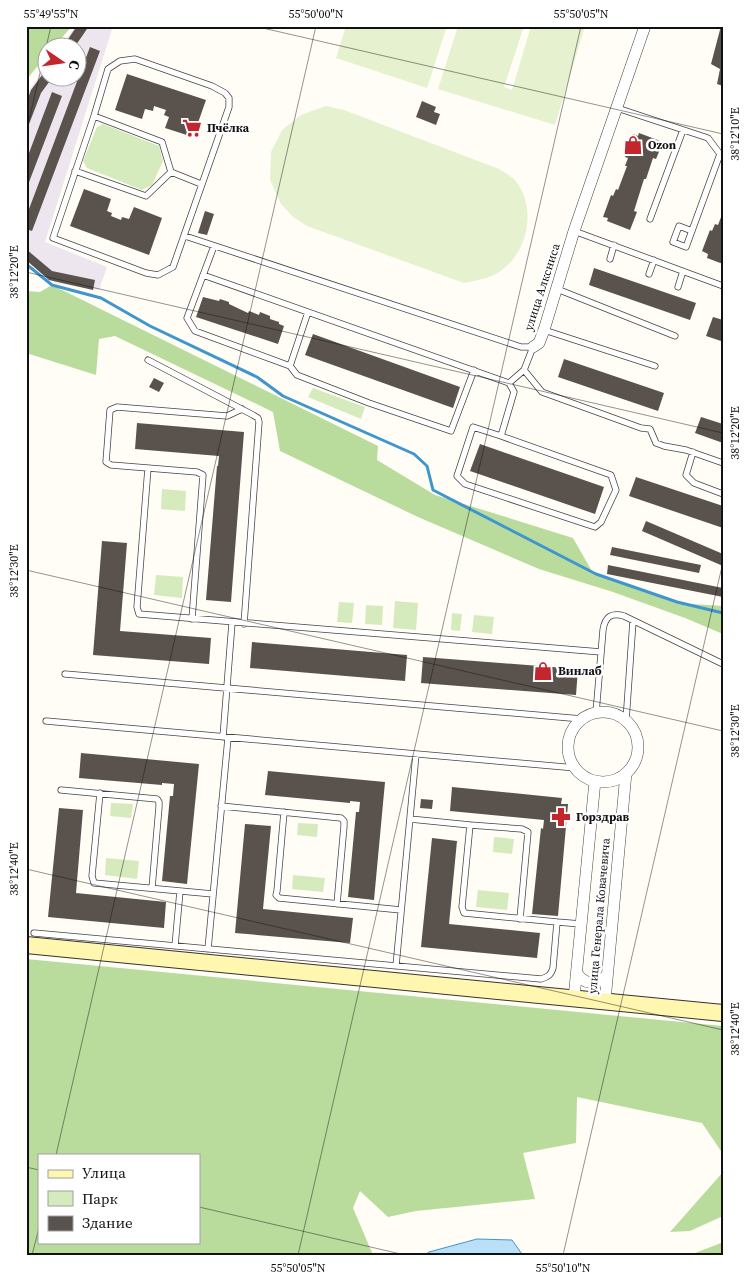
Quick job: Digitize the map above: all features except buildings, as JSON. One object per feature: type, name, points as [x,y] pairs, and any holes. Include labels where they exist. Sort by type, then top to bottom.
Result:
[{"type":"main road","points":[[30,939],[723,1013]]},
{"type":"street","name":"улица Алксниса","points":[[533,347],[539,342],[544,330],[574,231],[645,26]]},
{"type":"street","points":[[626,721],[616,714],[607,712],[596,713],[582,719],[575,727],[569,744],[569,753],[576,768],[583,775],[595,780],[609,781],[618,779],[626,773]]},
{"type":"street","name":"улица Генерала Ковачевича","points":[[605,1001],[626,773],[632,767],[638,750],[635,732],[626,721]]},
{"type":"street","name":"улица Генерала Ковачевича","points":[[574,998],[595,780]]},
{"type":"street","points":[[576,972],[582,979],[590,983],[600,982],[607,976]]},
{"type":"lane","points":[[136,59],[212,86],[225,93],[229,98],[229,107],[173,268],[158,275],[146,273],[53,238],[75,171],[108,69],[120,61],[136,59]]},
{"type":"lane","points":[[617,108],[708,138],[721,155],[692,231]]},
{"type":"lane","points":[[94,116],[162,142],[171,172]]},
{"type":"lane","points":[[650,219],[683,130]]},
{"type":"lane","points":[[75,171],[146,196],[171,172]]},
{"type":"lane","points":[[171,172],[202,184]]},
{"type":"lane","points":[[574,231],[723,286]]},
{"type":"lane","points":[[184,236],[521,346],[533,347]]},
{"type":"lane","points":[[610,260],[614,245]]},
{"type":"lane","points":[[214,246],[186,318],[195,331],[290,366],[297,375],[369,403],[451,431],[474,370]]},
{"type":"lane","points":[[649,274],[654,260]]},
{"type":"lane","points":[[678,287],[684,271]]},
{"type":"lane","points":[[203,275],[509,383],[514,392],[501,436]]},
{"type":"lane","points":[[557,289],[675,336]]},
{"type":"lane","points":[[290,366],[308,312]]},
{"type":"lane","points":[[544,330],[655,366]]},
{"type":"lane","name":"улица Алксниса","points":[[509,383],[524,370],[533,347]]},
{"type":"lane","points":[[148,360],[258,418],[260,428],[244,624]]},
{"type":"lane","points":[[524,370],[542,392],[641,428],[650,428],[656,443],[693,452],[723,463]]},
{"type":"lane","points":[[192,620],[203,475],[197,472],[111,465],[106,462],[110,410],[113,407],[227,416],[242,409]]},
{"type":"lane","points":[[473,427],[501,436],[611,475],[616,490],[601,522],[595,527],[464,484],[457,476],[473,427]]},
{"type":"lane","points":[[693,452],[686,475],[694,483],[723,494]]},
{"type":"lane","points":[[148,468],[137,612],[143,616],[601,652]]},
{"type":"lane","points":[[596,713],[604,623],[611,615],[618,614],[723,664]]},
{"type":"lane","points":[[626,721],[632,621]]},
{"type":"lane","points":[[208,949],[221,806],[232,623]]},
{"type":"lane","points":[[65,674],[582,719]]},
{"type":"lane","points":[[46,721],[576,768]]},
{"type":"lane","points":[[396,966],[416,754]]},
{"type":"lane","points":[[61,790],[154,798],[159,802],[152,888]]},
{"type":"lane","points":[[100,793],[92,880],[98,884],[213,894]]},
{"type":"lane","points":[[221,806],[341,818],[344,821],[337,904]]},
{"type":"lane","points":[[284,812],[276,895],[282,898],[401,910]]},
{"type":"lane","points":[[410,819],[528,832],[520,919]]},
{"type":"lane","points":[[470,825],[462,911],[467,914],[581,924]]},
{"type":"lane","points":[[175,946],[180,891]]},
{"type":"lane","points":[[30,939],[175,946],[541,979],[551,974],[557,922]]},
{"type":"shaded area","points":[[76,26],[113,26],[45,242],[107,267],[99,290],[55,283],[26,260],[26,99],[38,78],[38,88],[88,88],[88,38],[67,38]]},
{"type":"green space","points":[[26,26],[72,26],[62,38],[38,38],[38,66],[26,80]]},
{"type":"green space","points":[[346,26],[447,26],[427,88],[336,58]]},
{"type":"green space","points":[[458,26],[524,26],[504,87],[512,90],[531,26],[585,26],[555,125],[438,89]]},
{"type":"green space","points":[[326,106],[344,110],[499,169],[512,177],[522,192],[528,218],[526,232],[515,257],[494,275],[464,283],[307,226],[293,217],[281,204],[270,180],[271,152],[282,130],[301,115]]},
{"type":"green space","points":[[103,124],[159,146],[163,161],[152,185],[142,190],[87,168],[83,161],[97,127]]},
{"type":"green space","points":[[52,285],[378,446],[377,460],[435,495],[573,538],[593,573],[676,603],[723,606],[723,634],[613,592],[539,569],[418,517],[280,451],[273,412],[115,336],[99,339],[96,375],[26,353],[26,291],[40,292]]},
{"type":"green space","points":[[313,388],[365,407],[361,419],[308,397]]},
{"type":"green space","points":[[162,489],[186,491],[185,511],[161,509]]},
{"type":"green space","points":[[156,575],[183,577],[182,598],[154,595]]},
{"type":"green space","points":[[395,601],[418,603],[416,630],[393,628]]},
{"type":"green space","points":[[339,602],[354,603],[352,623],[337,622]]},
{"type":"green space","points":[[366,605],[383,606],[382,625],[365,624]]},
{"type":"green space","points":[[452,613],[462,614],[460,631],[451,630]]},
{"type":"green space","points":[[474,615],[494,617],[492,634],[472,632]]},
{"type":"green space","points":[[111,803],[133,804],[131,818],[110,816]]},
{"type":"green space","points":[[298,823],[318,824],[317,837],[297,835]]},
{"type":"green space","points":[[494,837],[514,839],[512,854],[493,852]]},
{"type":"green space","points":[[106,858],[139,861],[137,879],[105,875]]},
{"type":"green space","points":[[293,875],[325,878],[323,892],[292,889]]},
{"type":"green space","points":[[478,890],[509,893],[507,910],[476,907]]},
{"type":"green space","points":[[26,959],[723,1026],[723,1154],[702,1123],[577,1097],[576,1143],[523,1153],[535,1199],[416,1211],[388,1217],[360,1191],[353,1208],[373,1255],[26,1255]]},
{"type":"green space","points":[[723,1172],[723,1216],[690,1231],[670,1232]]},
{"type":"green space","points":[[721,1243],[723,1255],[695,1255],[695,1253]]},
{"type":"water","points":[[477,1239],[512,1240],[522,1254],[534,1255],[425,1255],[429,1252]]},
{"type":"waterway","points":[[26,264],[52,285],[101,298],[150,326],[257,377],[283,396],[414,454],[427,466],[433,490],[596,574],[677,602],[723,613]]},
{"type":"place","name":"Пчёлка","points":[[192,128]]},
{"type":"place","name":"Ozon","points":[[633,145]]},
{"type":"place","name":"Винлаб","points":[[543,671]]},
{"type":"place","name":"Горздрав","points":[[561,817]]}]
